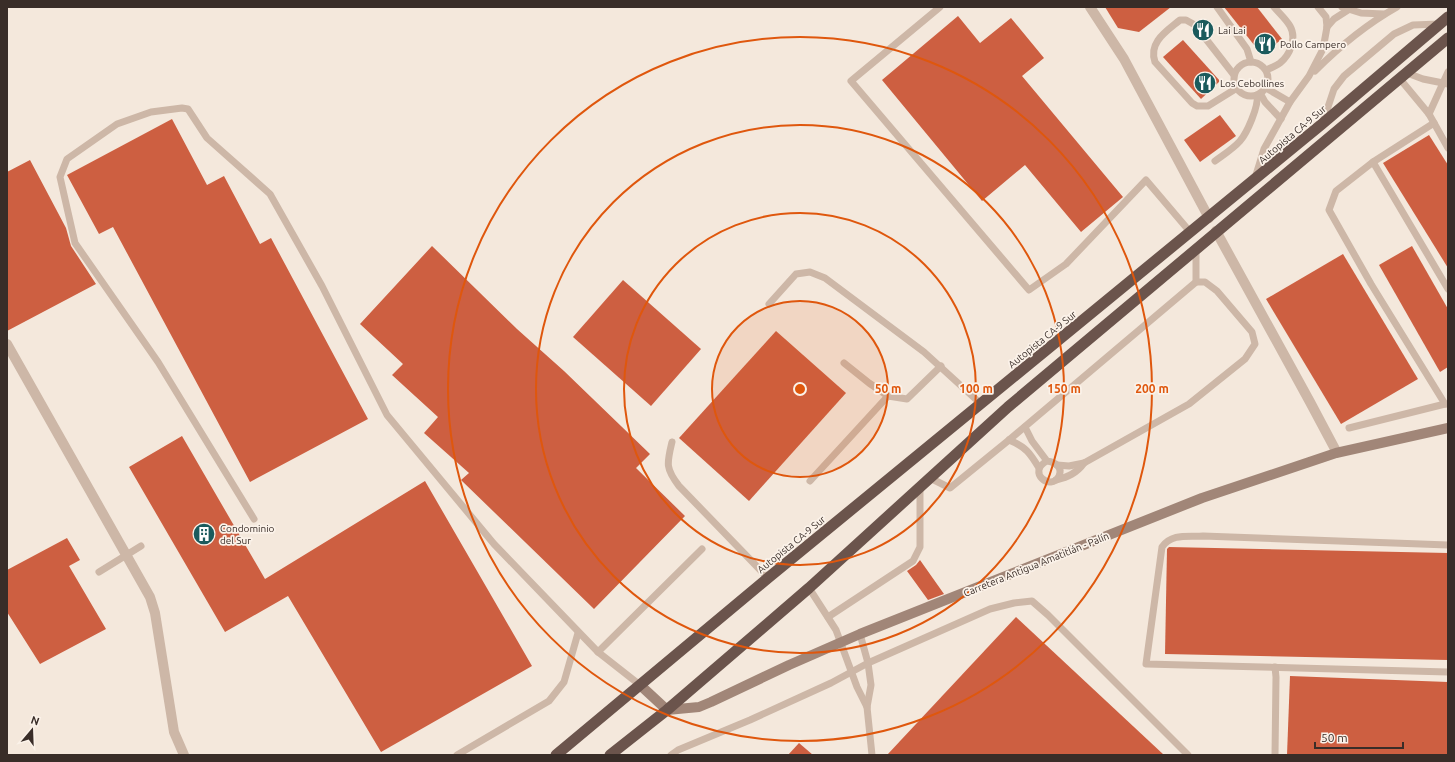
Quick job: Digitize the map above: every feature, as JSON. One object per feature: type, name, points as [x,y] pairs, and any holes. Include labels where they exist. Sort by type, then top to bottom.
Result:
[{"type":"highway","name":"Autopista CA-9 Sur","points":[[556,755],[768,578],[1191,233],[1448,17]]},
{"type":"highway","points":[[610,755],[667,710],[809,588],[1008,407],[1448,38]]},
{"type":"main road","name":"Carretera Antigua Amatitlán - Palín","points":[[667,710],[699,707],[705,705],[860,634],[1202,498],[1336,453],[1448,428]]},
{"type":"main road","points":[[640,685],[667,710]]},
{"type":"street","points":[[1090,7],[1124,58],[1209,218]]},
{"type":"street","points":[[1216,231],[1310,402],[1336,453]]},
{"type":"street","points":[[7,344],[150,597],[155,613],[174,732],[184,755]]},
{"type":"lane","points":[[940,7],[851,81],[1029,290],[1066,264],[1146,180],[1191,233]]},
{"type":"lane","points":[[1218,7],[1247,48],[1251,62]]},
{"type":"lane","points":[[1266,70],[1280,63],[1288,55],[1293,37],[1290,26],[1274,7]]},
{"type":"lane","points":[[1254,180],[1264,149],[1282,119],[1290,102],[1309,76],[1323,49],[1327,28],[1326,18],[1318,7]]},
{"type":"lane","points":[[1309,76],[1345,43],[1384,14],[1397,7]]},
{"type":"lane","points":[[1327,28],[1345,9],[1367,14],[1384,14]]},
{"type":"lane","points":[[1234,75],[1195,25],[1186,20],[1180,20],[1156,41],[1153,47],[1155,62],[1192,103],[1197,106],[1208,106],[1237,88]]},
{"type":"lane","points":[[1322,124],[1334,89],[1344,76],[1394,34],[1413,26],[1439,24]]},
{"type":"lane","points":[[1251,62],[1257,62],[1266,70],[1268,79],[1266,88],[1259,94],[1253,96],[1244,94],[1237,88],[1234,82],[1234,75],[1240,66],[1251,62]]},
{"type":"lane","points":[[1429,114],[1446,84],[1448,72]]},
{"type":"lane","points":[[1403,76],[1446,84]]},
{"type":"lane","points":[[1403,76],[1429,114],[1448,148]]},
{"type":"lane","points":[[1266,88],[1290,102]]},
{"type":"lane","points":[[1259,94],[1282,119]]},
{"type":"lane","points":[[1215,161],[1240,141],[1255,111],[1259,94]]},
{"type":"lane","points":[[254,520],[158,362],[75,243],[60,177],[67,159],[117,124],[151,112],[182,108],[188,109],[208,138],[270,194],[322,286],[387,415],[494,544],[578,633],[598,652],[640,685]]},
{"type":"lane","points":[[1349,428],[1447,404],[1370,284],[1329,210],[1336,191],[1373,162],[1434,123]]},
{"type":"lane","points":[[1373,162],[1448,289]]},
{"type":"lane","points":[[1196,248],[1196,282]]},
{"type":"lane","points":[[769,304],[796,274],[810,272],[825,278],[924,352],[981,404]]},
{"type":"lane","points":[[930,478],[950,488],[1025,427],[1196,282],[1205,282],[1217,291],[1252,332],[1255,344],[1245,359],[1189,404],[1084,463],[1069,466],[1047,462],[1039,468]]},
{"type":"lane","points":[[844,363],[888,396],[907,399],[941,366]]},
{"type":"lane","points":[[810,481],[888,396]]},
{"type":"lane","points":[[1025,427],[1032,441],[1047,462]]},
{"type":"lane","points":[[1009,440],[1021,445],[1030,453],[1039,468],[1039,474],[1046,482],[1052,482],[1068,477],[1080,469],[1084,463]]},
{"type":"lane","points":[[672,442],[667,465],[671,475],[679,486],[768,578]]},
{"type":"lane","points":[[1056,480],[1060,475],[1060,470],[1057,465]]},
{"type":"lane","points":[[828,617],[913,561],[920,547],[920,487]]},
{"type":"lane","points":[[1448,545],[1203,536],[1177,537],[1166,540],[1162,547],[1146,664],[1448,672]]},
{"type":"lane","points":[[99,572],[142,546]]},
{"type":"lane","points":[[598,652],[702,549]]},
{"type":"lane","points":[[809,588],[836,630],[851,671],[867,707]]},
{"type":"lane","points":[[671,755],[678,750],[750,720],[824,686],[868,662],[990,609],[1014,602],[1032,601],[1048,615],[1188,755]]},
{"type":"lane","points":[[457,755],[548,701],[564,682],[578,633]]},
{"type":"lane","points":[[860,634],[868,662],[871,685],[867,707],[872,755]]},
{"type":"lane","points":[[1274,755],[1275,668]]},
{"type":"building","points":[[1105,7],[1171,7],[1139,32],[1118,28]]},
{"type":"building","points":[[1224,7],[1257,7],[1282,39],[1262,55]]},
{"type":"building","points":[[958,16],[980,43],[1011,18],[1044,58],[1022,76],[1123,197],[1081,232],[1025,165],[982,201],[882,80]]},
{"type":"building","points":[[1183,40],[1220,81],[1201,99],[1163,57]]},
{"type":"building","points":[[1220,115],[1236,136],[1200,162],[1184,140]]},
{"type":"building","points":[[172,119],[207,185],[224,176],[260,244],[271,238],[368,419],[250,482],[113,227],[99,234],[67,175]]},
{"type":"building","points":[[1429,135],[1448,165],[1448,268],[1383,163]]},
{"type":"building","points":[[30,160],[66,228],[71,246],[96,284],[7,331],[7,172]]},
{"type":"building","points":[[432,246],[517,329],[564,371],[650,454],[636,468],[685,516],[594,609],[461,480],[469,473],[424,433],[438,417],[392,375],[403,364],[360,324]]},
{"type":"building","points":[[1412,246],[1448,309],[1448,367],[1440,372],[1379,265]]},
{"type":"building","points":[[1343,254],[1418,379],[1341,424],[1266,299]]},
{"type":"building","points":[[623,280],[701,349],[651,406],[573,337]]},
{"type":"building","points":[[776,331],[846,393],[749,501],[679,438]]},
{"type":"building","points":[[182,436],[265,579],[425,481],[532,666],[381,752],[288,596],[225,632],[129,467]]},
{"type":"building","points":[[67,538],[80,560],[69,566],[106,629],[40,664],[7,612],[7,570]]},
{"type":"building","points":[[1169,547],[1448,553],[1448,660],[1165,654],[1167,549]]},
{"type":"building","points":[[920,560],[944,594],[928,600],[907,571],[916,565]]},
{"type":"building","points":[[1016,617],[1164,755],[887,755]]},
{"type":"building","points":[[1290,676],[1448,682],[1448,755],[1287,755]]},
{"type":"building","points":[[799,743],[813,755],[788,755]]},
{"type":"place","name":"Lai Lai","points":[[1203,30]]},
{"type":"place","name":"Pollo Campero","points":[[1265,44]]},
{"type":"place","name":"Los Cebollines","points":[[1205,83]]},
{"type":"place","name":"Condominio del Sur","points":[[204,534]]}]
